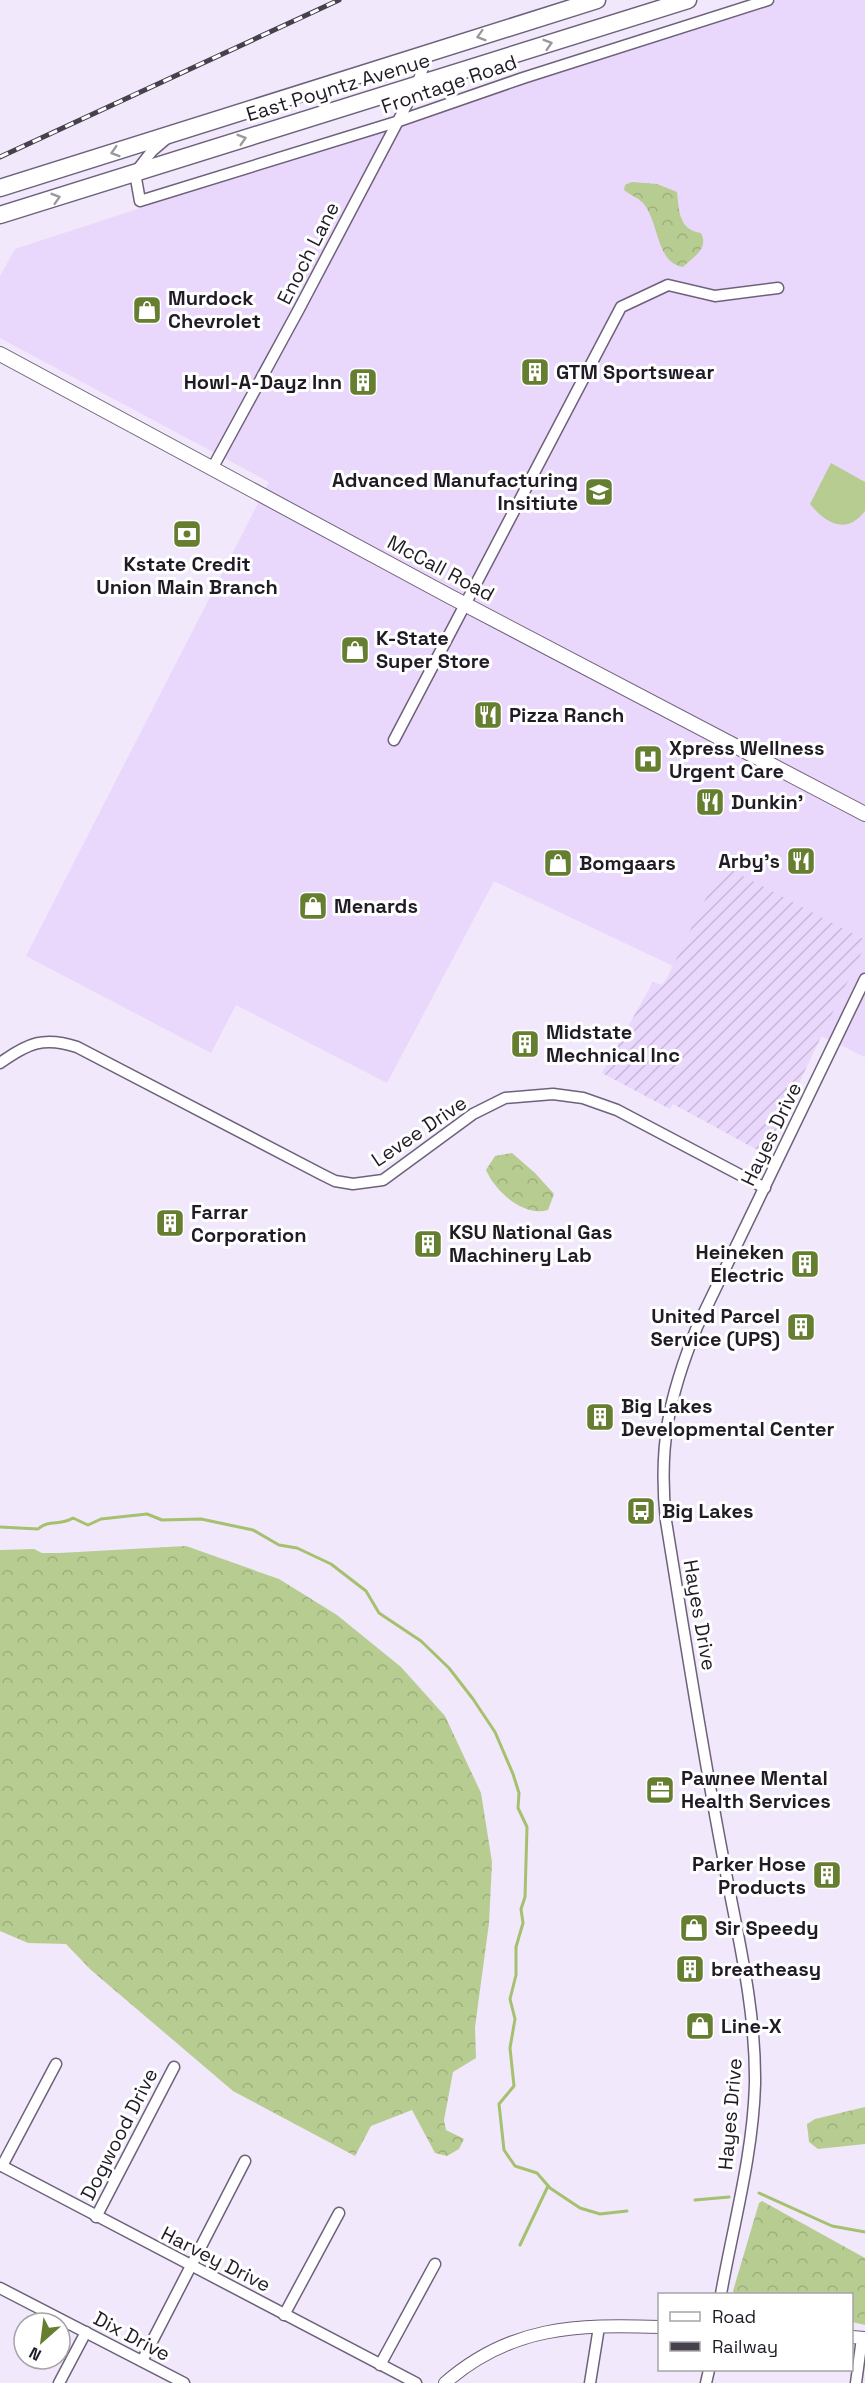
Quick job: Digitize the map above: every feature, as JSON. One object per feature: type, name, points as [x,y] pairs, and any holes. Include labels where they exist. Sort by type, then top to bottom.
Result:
[{"type":"highway","name":"East Poyntz Avenue","points":[[0,188],[597,0]]},
{"type":"highway","name":"East Poyntz Avenue","points":[[0,215],[688,0]]},
{"type":"main road","name":"McCall Road","points":[[0,354],[466,604],[865,814]]},
{"type":"street","name":"Frontage Road","points":[[135,173],[140,201],[396,122],[522,78],[768,0]]},
{"type":"street","name":"Enoch Lane","points":[[213,467],[304,301],[417,85],[428,53]]},
{"type":"street","points":[[135,173],[152,151],[171,135]]},
{"type":"street","points":[[394,740],[621,308],[668,285],[715,296],[778,288]]},
{"type":"street","name":"Hayes Drive","points":[[721,2293],[746,2156],[755,2086],[753,2034],[743,1961],[722,1852],[666,1521],[663,1492],[663,1438],[675,1384],[697,1327],[865,979]]},
{"type":"street","name":"Levee Drive","points":[[0,1063],[27,1045],[40,1042],[64,1042],[335,1181],[354,1184],[383,1180],[473,1114],[506,1098],[553,1094],[583,1098],[617,1110],[765,1188]]},
{"type":"street","points":[[1,2166],[56,2064]]},
{"type":"street","name":"Dogwood Drive","points":[[96,2217],[174,2067]]},
{"type":"street","points":[[142,2361],[245,2161]]},
{"type":"street","name":"Harvey Drive","points":[[1,2166],[416,2383]]},
{"type":"street","points":[[284,2315],[339,2213]]},
{"type":"street","points":[[380,2365],[435,2264]]},
{"type":"street","name":"Dix Drive","points":[[0,2288],[181,2382]]},
{"type":"street","points":[[445,2383],[471,2362],[501,2345],[539,2332],[598,2327],[658,2327]]},
{"type":"street","points":[[590,2383],[598,2327]]},
{"type":"street","points":[[58,2383],[86,2332]]},
{"type":"street","points":[[856,2383],[860,2338]]},
{"type":"shaded area","points":[[778,0],[865,0],[865,1057],[494,881],[387,1083],[236,1005],[211,1053],[26,956],[269,482],[0,338],[0,276],[15,249]]},
{"type":"shaded area","points":[[722,865],[865,940],[865,945],[765,1154],[673,1104],[670,1109],[602,1073],[653,982],[662,985],[667,978]]},
{"type":"green space","points":[[632,182],[657,184],[677,192],[681,218],[688,228],[701,233],[703,239],[702,248],[683,267],[674,264],[663,251],[644,204],[624,190],[625,185]]},
{"type":"green space","points":[[831,463],[865,482],[865,511],[851,523],[844,525],[823,517],[810,504]]},
{"type":"green space","points":[[512,1153],[554,1194],[548,1210],[529,1210],[520,1206],[503,1194],[490,1178],[486,1170],[495,1156]]},
{"type":"green space","points":[[186,1546],[279,1579],[337,1615],[401,1667],[445,1716],[481,1793],[492,1862],[489,1923],[475,2027],[476,2058],[453,2072],[444,2120],[446,2130],[464,2139],[459,2149],[447,2156],[435,2153],[412,2110],[371,2126],[355,2156],[233,2091],[91,1970],[66,1944],[28,1943],[0,1931],[0,1550],[34,1549],[42,1553],[59,1553]]},
{"type":"green space","points":[[865,2107],[865,2144],[818,2149],[809,2142],[807,2124],[815,2119]]},
{"type":"green space","points":[[762,2201],[865,2258],[865,2325],[853,2322],[853,2293],[734,2293],[733,2291],[759,2203]]},
{"type":"waterway","points":[[0,1527],[38,1529],[46,1524],[64,1522],[73,1518],[88,1525],[101,1519],[147,1514],[162,1520],[201,1519],[253,1530],[279,1545],[297,1548],[331,1564],[366,1591],[379,1613],[421,1641],[449,1668],[495,1732],[513,1774],[519,1793],[518,1808],[527,1827],[525,1897],[521,1909],[523,1923],[516,1947],[516,1975],[510,1999],[515,2019],[510,2048],[514,2086],[499,2104],[504,2150],[515,2166],[537,2173],[550,2188],[580,2208],[600,2214],[627,2211]]},
{"type":"waterway","points":[[520,2245],[548,2186]]},
{"type":"waterway","points":[[759,2193],[832,2226],[865,2232]]},
{"type":"waterway","points":[[695,2200],[729,2197]]},
{"type":"railway","points":[[0,157],[339,0]]},
{"type":"place","name":"Murdock Chevrolet","points":[[147,310]]},
{"type":"place","name":"GTM Sportswear","points":[[535,372]]},
{"type":"place","name":"Howl-A-Dayz Inn","points":[[363,382]]},
{"type":"place","name":"Advanced Manufacturing Insitiute","points":[[599,492]]},
{"type":"place","name":"Kstate Credit Union Main Branch","points":[[187,534]]},
{"type":"place","name":"K-State Super Store","points":[[355,650]]},
{"type":"place","name":"Pizza Ranch","points":[[488,715]]},
{"type":"place","name":"Xpress Wellness Urgent Care","points":[[648,759]]},
{"type":"place","name":"Dunkin'","points":[[710,802]]},
{"type":"place","name":"Arby's","points":[[801,861]]},
{"type":"place","name":"Bomgaars","points":[[558,863]]},
{"type":"place","name":"Menards","points":[[313,906]]},
{"type":"place","name":"Midstate Mechnical Inc","points":[[525,1044]]},
{"type":"place","name":"Farrar Corporation","points":[[170,1223]]},
{"type":"place","name":"KSU National Gas Machinery Lab","points":[[428,1244]]},
{"type":"place","name":"Heineken Electric","points":[[805,1264]]},
{"type":"place","name":"United Parcel Service (UPS)","points":[[801,1327]]},
{"type":"place","name":"Big Lakes Developmental Center","points":[[600,1417]]},
{"type":"place","name":"Big Lakes","points":[[641,1511]]},
{"type":"place","name":"Pawnee Mental Health Services","points":[[660,1790]]},
{"type":"place","name":"Parker Hose Products","points":[[827,1875]]},
{"type":"place","name":"Sir Speedy","points":[[694,1928]]},
{"type":"place","name":"breatheasy","points":[[690,1969]]},
{"type":"place","name":"Line-X","points":[[700,2026]]}]
